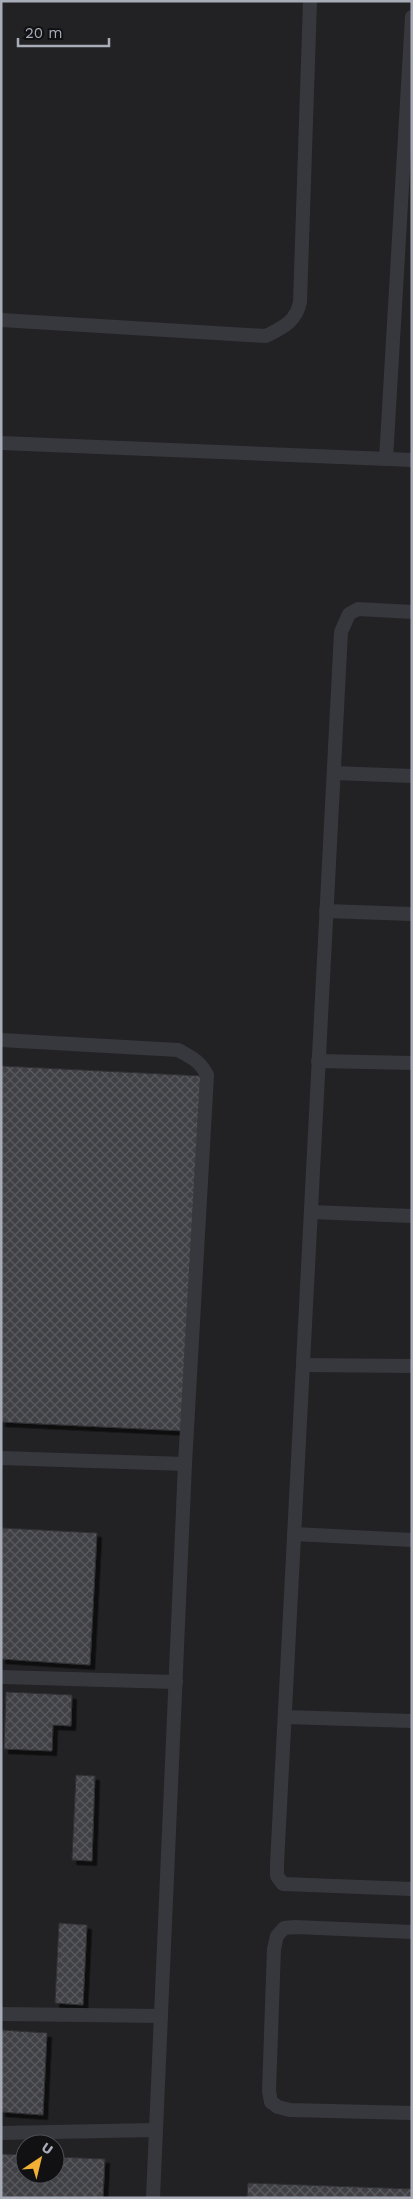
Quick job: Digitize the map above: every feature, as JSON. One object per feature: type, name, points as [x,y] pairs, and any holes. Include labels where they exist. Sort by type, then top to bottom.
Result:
[{"type":"lane","points":[[1,320],[266,336],[290,323],[295,317],[300,302],[310,1]]},
{"type":"lane","points":[[386,459],[412,17]]},
{"type":"lane","points":[[1,443],[412,460]]},
{"type":"lane","points":[[412,612],[358,609],[344,621],[341,632],[277,1876],[283,1884],[412,1889]]},
{"type":"lane","points":[[334,773],[412,776]]},
{"type":"lane","points":[[326,911],[412,914]]},
{"type":"lane","points":[[1,1040],[178,1050],[195,1058],[207,1074],[185,1464],[153,2198]]},
{"type":"lane","points":[[318,1061],[412,1064]]},
{"type":"lane","points":[[311,1212],[412,1216]]},
{"type":"lane","points":[[303,1365],[412,1366]]},
{"type":"lane","points":[[1,1458],[185,1464]]},
{"type":"lane","points":[[294,1534],[412,1540]]},
{"type":"lane","points":[[1,1677],[176,1682]]},
{"type":"lane","points":[[285,1718],[412,1721]]},
{"type":"lane","points":[[412,1932],[284,1928],[277,1936],[274,1949],[269,2091],[271,2102],[278,2107],[290,2110],[412,2113]]},
{"type":"lane","points":[[1,2014],[161,2016]]},
{"type":"lane","points":[[1,2132],[156,2130]]},
{"type":"shaded area","points":[[1,1],[412,1],[412,2198],[1,2198]]},
{"type":"building","points":[[1,1066],[202,1076],[185,1431],[1,1422]]},
{"type":"building","points":[[2,1528],[97,1533],[90,1665],[1,1659]]},
{"type":"building","points":[[6,1692],[72,1695],[71,1726],[53,1725],[52,1751],[4,1749]]},
{"type":"building","points":[[76,1775],[95,1776],[92,1861],[72,1860]]},
{"type":"building","points":[[59,1923],[87,1925],[83,2005],[55,2003]]},
{"type":"building","points":[[1,2030],[47,2033],[43,2115],[1,2112]]},
{"type":"building","points":[[1,2154],[15,2155],[15,2184],[65,2184],[65,2157],[105,2159],[103,2198],[1,2198]]},
{"type":"building","points":[[248,2183],[412,2189],[412,2198],[247,2198]]}]
